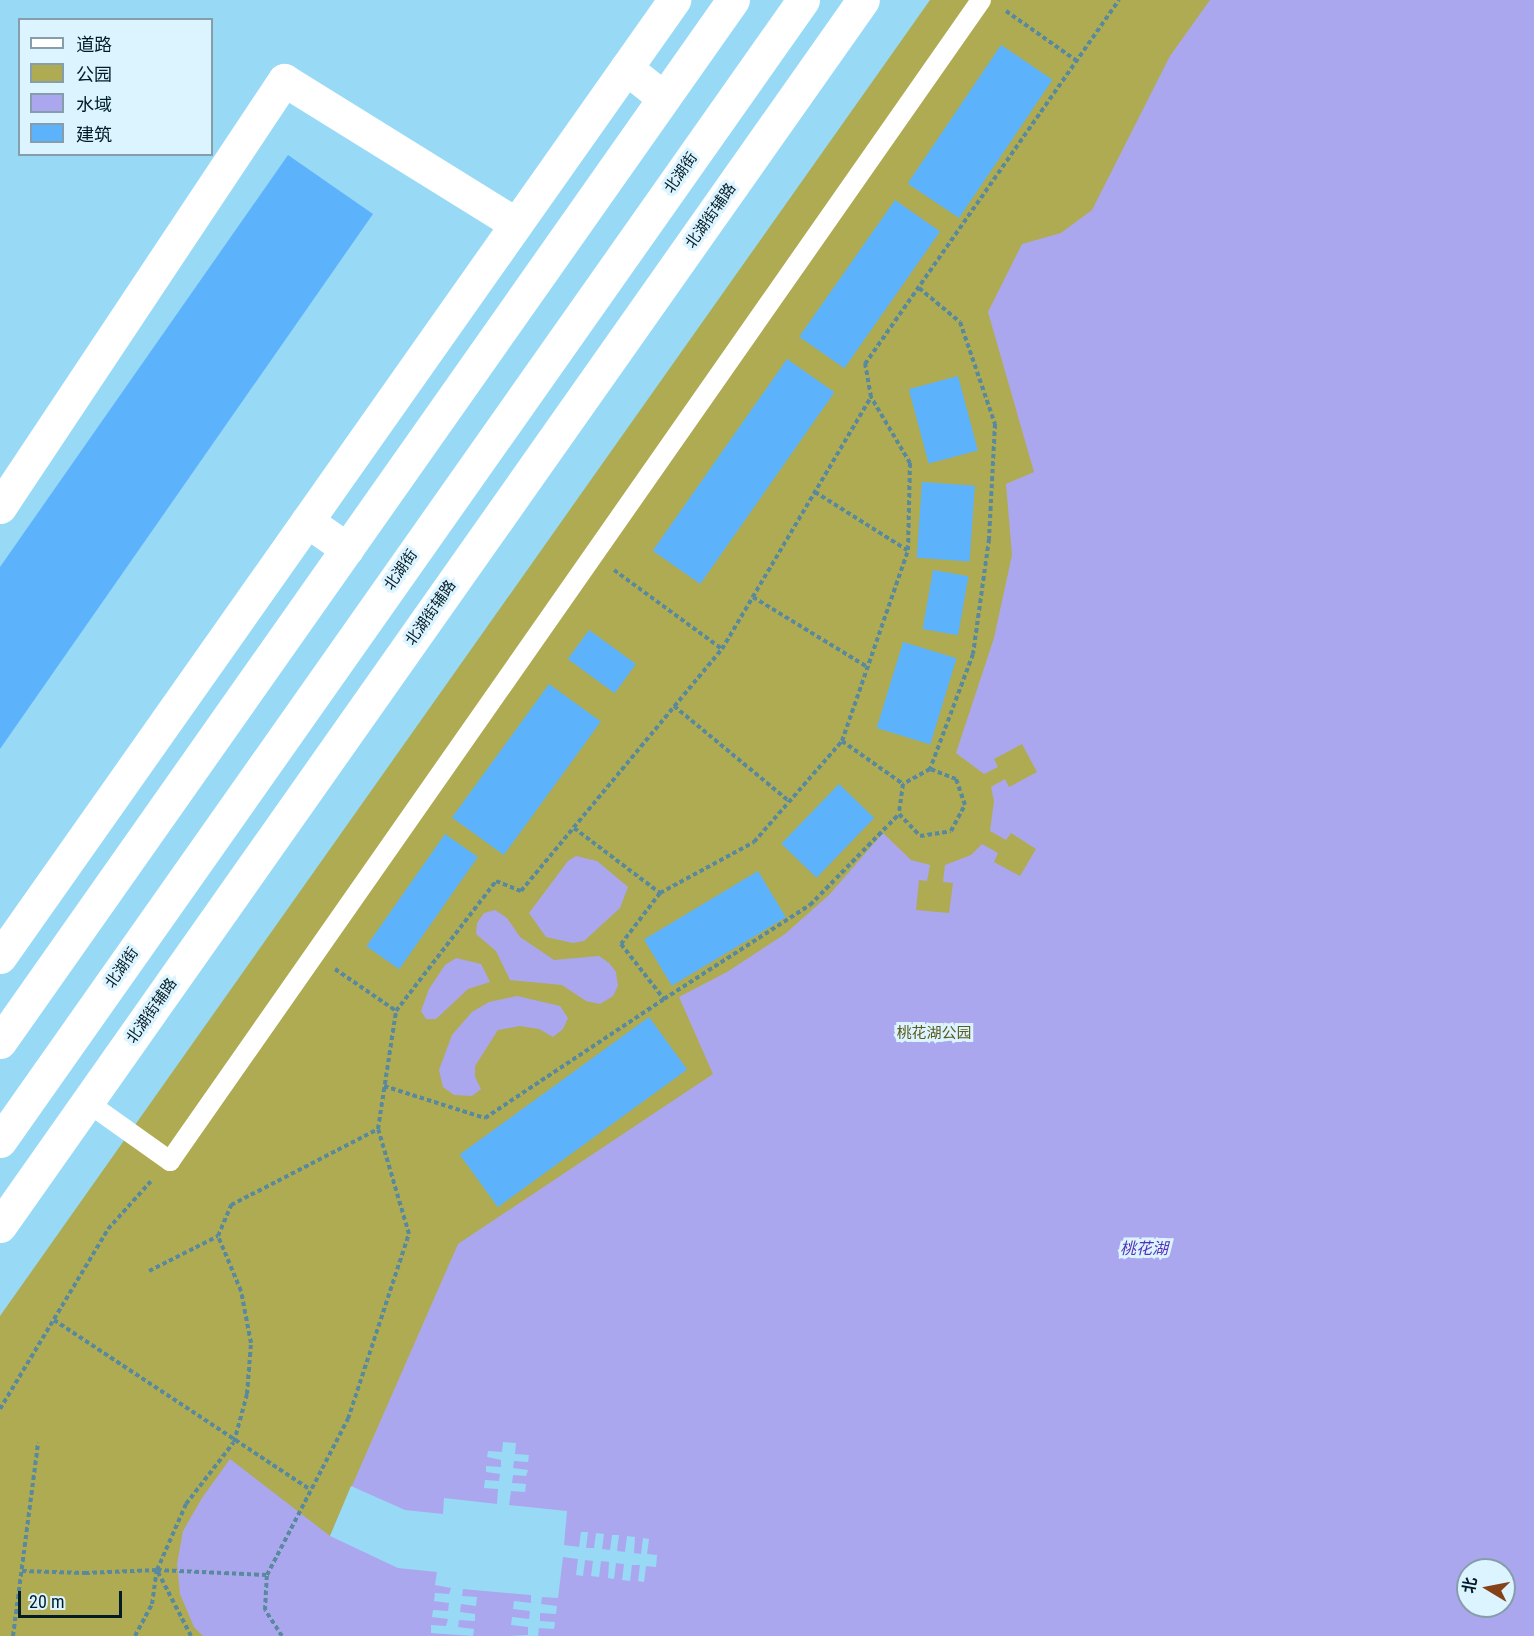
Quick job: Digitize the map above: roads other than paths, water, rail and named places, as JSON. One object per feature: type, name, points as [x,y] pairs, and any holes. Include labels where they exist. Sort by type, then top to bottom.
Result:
[{"type":"street","points":[[0,957],[674,0]]},
{"type":"street","points":[[0,1042],[733,0]]},
{"type":"street","name":"北湖街","points":[[0,1141],[803,0]]},
{"type":"street","name":"北湖街辅路","points":[[0,1226],[863,0]]},
{"type":"street","points":[[626,68],[664,98]]},
{"type":"street","points":[[0,507],[284,80],[516,224]]},
{"type":"street","points":[[307,521],[347,549]]},
{"type":"lane","points":[[87,1102],[170,1161],[981,0]]},
{"type":"water","name":"桃花湖","points":[[1210,0],[1534,0],[1534,1636],[203,1636],[194,1627],[180,1594],[177,1564],[183,1531],[202,1498],[230,1459],[330,1536],[458,1244],[713,1074],[679,997],[727,972],[785,934],[829,895],[883,833],[911,860],[930,865],[927,881],[919,880],[916,910],[949,913],[953,883],[943,882],[945,865],[971,855],[982,844],[998,853],[994,862],[1020,876],[1036,849],[1011,833],[1006,840],[990,831],[994,801],[991,787],[1005,779],[1009,787],[1037,772],[1022,744],[994,759],[998,767],[984,774],[956,753],[994,638],[1012,555],[1006,484],[1034,472],[988,312],[1022,244],[1061,233],[1092,210],[1170,56]]},
{"type":"water","points":[[576,856],[597,861],[628,887],[620,908],[584,941],[573,943],[546,937],[529,913],[568,861]]},
{"type":"water","points":[[495,910],[507,918],[520,937],[554,960],[599,956],[609,963],[616,972],[618,986],[613,996],[600,1004],[586,1001],[562,985],[510,980],[496,951],[476,934],[477,923],[484,913]]},
{"type":"water","points":[[456,958],[481,964],[490,982],[468,989],[436,1019],[426,1019],[421,1011],[429,989],[445,965]]},
{"type":"water","points":[[517,996],[560,1006],[568,1018],[563,1029],[553,1037],[539,1029],[520,1026],[498,1030],[475,1066],[475,1077],[481,1089],[472,1096],[454,1095],[443,1087],[439,1070],[452,1035],[472,1012],[489,1002]]},
{"type":"park label","name":"桃花湖公园","points":[[934,1034]]}]
